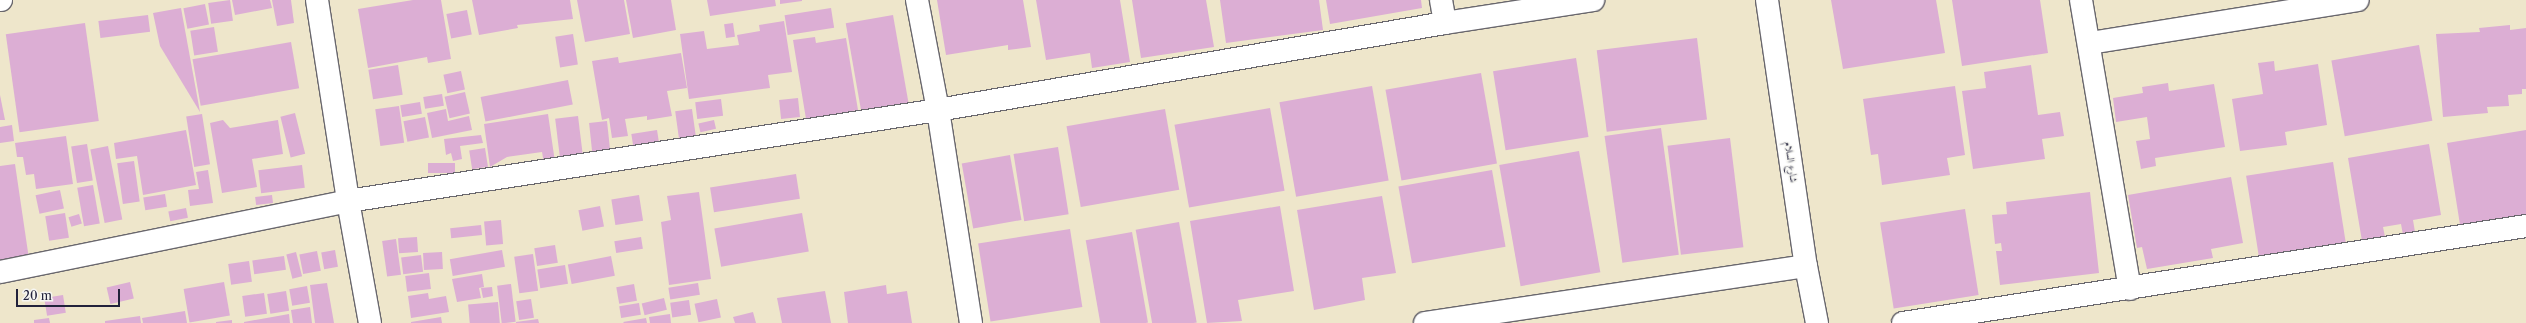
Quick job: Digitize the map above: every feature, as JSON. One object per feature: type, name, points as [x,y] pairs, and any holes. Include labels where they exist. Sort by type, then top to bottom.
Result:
[{"type":"street","points":[[317,0],[348,201],[370,323]]},
{"type":"street","points":[[917,0],[938,110],[971,323]]},
{"type":"street","points":[[1441,0],[1445,23]]},
{"type":"street","points":[[0,272],[348,201],[938,110],[1445,23],[1593,0]]},
{"type":"street","name":"شارع السلام","points":[[1768,0],[1806,266],[1817,323]]},
{"type":"street","points":[[2082,0],[2130,289]]},
{"type":"street","points":[[2090,43],[2358,0]]},
{"type":"street","points":[[1903,323],[2130,289],[2526,226]]},
{"type":"street","points":[[1425,323],[1493,318],[1806,266]]},
{"type":"building","points":[[230,0],[233,21],[211,24],[208,3]]},
{"type":"building","points":[[232,0],[270,0],[272,8],[235,15]]},
{"type":"building","points":[[272,0],[291,0],[294,23],[277,26]]},
{"type":"building","points":[[413,0],[441,0],[451,59],[428,63],[427,57],[368,68],[358,9]]},
{"type":"building","points":[[472,0],[570,0],[573,19],[517,25],[518,28],[479,35]]},
{"type":"building","points":[[577,0],[624,0],[630,34],[585,42]]},
{"type":"building","points":[[626,0],[671,0],[676,30],[633,38]]},
{"type":"building","points":[[707,0],[775,0],[776,6],[710,16]]},
{"type":"building","points":[[780,0],[802,0],[802,1],[780,4]]},
{"type":"building","points":[[937,0],[1023,0],[1031,47],[1008,50],[1008,45],[946,55]]},
{"type":"building","points":[[1036,0],[1120,0],[1130,62],[1092,68],[1090,53],[1046,60]]},
{"type":"building","points":[[1132,0],[1206,0],[1214,47],[1141,58]]},
{"type":"building","points":[[1220,0],[1319,0],[1323,30],[1226,43]]},
{"type":"building","points":[[1326,0],[1421,0],[1422,8],[1330,24]]},
{"type":"building","points":[[1831,0],[1936,0],[1945,53],[1843,69]]},
{"type":"building","points":[[1952,0],[2040,0],[2048,53],[1962,66]]},
{"type":"building","points":[[205,4],[209,25],[187,29],[183,8]]},
{"type":"building","points":[[181,8],[200,112],[160,46],[153,13]]},
{"type":"building","points":[[831,8],[834,28],[788,35],[785,15]]},
{"type":"building","points":[[467,10],[472,35],[451,39],[446,14]]},
{"type":"building","points":[[148,15],[150,32],[100,38],[98,21]]},
{"type":"building","points":[[893,15],[909,107],[862,115],[846,23]]},
{"type":"building","points":[[784,21],[792,72],[768,75],[770,88],[689,99],[680,34],[704,31],[707,49],[739,45],[737,35],[760,31],[759,25]]},
{"type":"building","points":[[85,23],[99,121],[20,132],[6,34]]},
{"type":"building","points":[[733,23],[735,37],[726,38],[724,24]]},
{"type":"building","points":[[2510,25],[2510,30],[2526,28],[2526,89],[2522,89],[2522,94],[2508,95],[2509,106],[2487,107],[2488,113],[2443,117],[2436,34],[2480,32],[2479,28]]},
{"type":"building","points":[[214,27],[218,52],[194,55],[190,31]]},
{"type":"building","points":[[573,34],[578,65],[560,67],[555,37]]},
{"type":"building","points":[[815,37],[816,43],[846,38],[858,110],[806,119],[793,40]]},
{"type":"building","points":[[1697,38],[1707,119],[1607,132],[1597,50]]},
{"type":"building","points":[[291,42],[299,88],[201,106],[193,59]]},
{"type":"building","points":[[2419,45],[2432,121],[2345,136],[2331,60]]},
{"type":"building","points":[[681,53],[687,88],[667,91],[672,116],[647,120],[647,116],[625,119],[628,136],[612,138],[609,118],[602,120],[592,61],[618,57],[619,63]]},
{"type":"building","points":[[1576,58],[1589,137],[1506,150],[1493,71]]},
{"type":"building","points":[[2274,61],[2275,71],[2318,64],[2327,125],[2285,132],[2287,145],[2240,151],[2232,99],[2263,94],[2258,63]]},
{"type":"building","points":[[398,65],[403,95],[373,99],[368,70]]},
{"type":"building","points":[[2031,65],[2038,115],[2060,112],[2064,136],[2042,139],[2045,159],[1973,169],[1962,91],[1986,88],[1984,72]]},
{"type":"building","points":[[461,71],[465,90],[447,93],[443,75]]},
{"type":"building","points":[[1481,73],[1497,164],[1401,180],[1385,90]]},
{"type":"building","points":[[568,80],[573,105],[485,122],[481,97]]},
{"type":"building","points":[[2168,83],[2169,91],[2214,84],[2225,147],[2155,158],[2156,166],[2141,169],[2136,141],[2150,139],[2147,117],[2116,122],[2113,98],[2143,93],[2142,87]]},
{"type":"building","points":[[1372,86],[1389,181],[1296,197],[1279,102]]},
{"type":"building","points":[[1955,86],[1965,155],[1947,158],[1950,175],[1882,185],[1878,154],[1871,155],[1863,99]]},
{"type":"building","points":[[465,92],[470,113],[449,118],[445,97]]},
{"type":"building","points":[[442,94],[444,106],[425,109],[423,97]]},
{"type":"building","points":[[0,95],[5,120],[0,120]]},
{"type":"building","points":[[798,98],[800,117],[781,119],[779,100]]},
{"type":"building","points":[[721,99],[723,116],[697,119],[695,102]]},
{"type":"building","points":[[420,102],[422,114],[402,117],[400,105]]},
{"type":"building","points":[[399,106],[404,143],[380,146],[375,109]]},
{"type":"building","points":[[1270,108],[1285,191],[1189,208],[1174,125]]},
{"type":"building","points":[[446,109],[448,121],[469,116],[472,130],[432,138],[427,113]]},
{"type":"building","points":[[692,109],[696,136],[679,138],[675,111]]},
{"type":"building","points":[[1165,109],[1179,190],[1081,207],[1067,126]]},
{"type":"building","points":[[295,113],[305,154],[291,157],[280,117]]},
{"type":"building","points":[[202,114],[210,164],[194,167],[186,117]]},
{"type":"building","points":[[548,114],[555,162],[544,164],[542,152],[507,157],[490,167],[484,124]]},
{"type":"building","points":[[578,116],[584,162],[561,164],[555,119]]},
{"type":"building","points":[[425,117],[429,138],[407,142],[403,121]]},
{"type":"building","points":[[223,120],[230,128],[278,120],[283,154],[252,159],[257,187],[222,193],[210,123]]},
{"type":"building","points":[[714,120],[716,129],[700,132],[698,124]]},
{"type":"building","points":[[607,121],[610,150],[592,152],[589,123]]},
{"type":"building","points":[[12,125],[14,141],[0,143],[0,127]]},
{"type":"building","points":[[1661,128],[1679,255],[1622,263],[1605,136]]},
{"type":"building","points":[[186,130],[196,185],[143,195],[137,156],[116,159],[114,143]]},
{"type":"building","points":[[657,130],[659,143],[633,147],[631,134]]},
{"type":"building","points":[[2526,130],[2526,221],[2461,231],[2447,143]]},
{"type":"building","points":[[481,135],[483,143],[460,146],[462,159],[453,161],[451,153],[446,155],[444,139]]},
{"type":"building","points":[[66,136],[73,184],[36,189],[34,174],[26,175],[23,157],[17,157],[15,143]]},
{"type":"building","points":[[1730,138],[1743,247],[1681,255],[1667,146]]},
{"type":"building","points":[[87,144],[93,181],[77,183],[71,147]]},
{"type":"building","points":[[2429,144],[2441,215],[2413,220],[2415,232],[2403,235],[2401,224],[2383,227],[2385,237],[2362,241],[2348,158]]},
{"type":"building","points":[[108,146],[122,220],[105,223],[90,149]]},
{"type":"building","points":[[1058,147],[1069,214],[1024,221],[1014,154]]},
{"type":"building","points":[[485,148],[488,167],[472,169],[469,151]]},
{"type":"building","points":[[1579,151],[1600,272],[1521,286],[1499,165]]},
{"type":"building","points":[[1010,155],[1021,220],[973,229],[962,164]]},
{"type":"building","points":[[134,161],[140,202],[123,204],[117,163]]},
{"type":"building","points":[[2333,162],[2346,247],[2260,261],[2246,176]]},
{"type":"building","points":[[428,163],[455,163],[455,173],[428,173]]},
{"type":"building","points":[[15,164],[29,259],[0,263],[0,166]]},
{"type":"building","points":[[302,165],[305,188],[261,193],[258,170]]},
{"type":"building","points":[[208,170],[213,203],[190,206],[188,190],[199,189],[196,172]]},
{"type":"building","points":[[1492,170],[1506,247],[1412,263],[1398,186]]},
{"type":"building","points":[[796,174],[800,199],[714,212],[710,188]]},
{"type":"building","points":[[2231,177],[2243,243],[2211,249],[2213,258],[2147,269],[2142,247],[2137,248],[2128,195]]},
{"type":"building","points":[[93,185],[100,223],[84,226],[77,188]]},
{"type":"building","points":[[60,190],[64,209],[39,214],[36,195]]},
{"type":"building","points":[[699,192],[711,279],[669,285],[661,222],[671,220],[667,196]]},
{"type":"building","points":[[2090,192],[2099,273],[2000,285],[1996,251],[2002,251],[2001,243],[1995,244],[1992,215],[2007,214],[2006,202]]},
{"type":"building","points":[[165,194],[167,207],[145,210],[143,197]]},
{"type":"building","points":[[272,195],[273,203],[256,205],[255,197]]},
{"type":"building","points":[[639,195],[643,221],[615,225],[611,199]]},
{"type":"building","points":[[1382,196],[1396,273],[1362,278],[1365,300],[1314,310],[1297,210]]},
{"type":"building","points":[[600,206],[604,227],[582,231],[578,210]]},
{"type":"building","points":[[1280,206],[1294,291],[1238,300],[1242,321],[1207,323],[1190,221]]},
{"type":"building","points":[[186,208],[188,218],[170,221],[168,211]]},
{"type":"building","points":[[1965,209],[1979,295],[1894,308],[1880,222]]},
{"type":"building","points":[[65,213],[69,238],[49,241],[45,216]]},
{"type":"building","points":[[802,213],[809,251],[721,267],[714,228]]},
{"type":"building","points":[[79,214],[82,224],[71,227],[68,217]]},
{"type":"building","points":[[501,220],[503,244],[486,245],[484,221]]},
{"type":"building","points":[[1179,222],[1197,322],[1152,323],[1136,230]]},
{"type":"building","points":[[481,225],[482,235],[451,238],[450,228]]},
{"type":"building","points":[[1070,229],[1082,307],[991,322],[978,244]]},
{"type":"building","points":[[1132,232],[1148,323],[1100,323],[1086,240]]},
{"type":"building","points":[[417,237],[418,252],[399,253],[398,238]]},
{"type":"building","points":[[641,237],[643,249],[616,253],[614,241]]},
{"type":"building","points":[[396,239],[401,275],[387,277],[382,241]]},
{"type":"building","points":[[555,245],[558,263],[537,266],[534,248]]},
{"type":"building","points":[[335,250],[338,267],[324,269],[321,252]]},
{"type":"building","points":[[502,250],[505,267],[453,276],[450,259]]},
{"type":"building","points":[[317,251],[321,271],[303,274],[299,254]]},
{"type":"building","points":[[296,252],[302,276],[292,279],[286,254]]},
{"type":"building","points":[[442,252],[443,269],[424,270],[423,253]]},
{"type":"building","points":[[533,254],[538,291],[519,293],[514,257]]},
{"type":"building","points":[[421,255],[423,272],[403,274],[401,257]]},
{"type":"building","points":[[284,256],[286,270],[254,274],[252,260]]},
{"type":"building","points":[[611,256],[615,276],[572,284],[568,264]]},
{"type":"building","points":[[249,261],[252,282],[231,285],[228,264]]},
{"type":"building","points":[[565,265],[568,284],[540,288],[537,269]]},
{"type":"building","points":[[429,273],[431,289],[407,292],[405,276]]},
{"type":"building","points":[[482,274],[484,287],[479,288],[481,298],[457,302],[452,279]]},
{"type":"building","points":[[130,282],[134,299],[110,304],[107,287]]},
{"type":"building","points":[[224,282],[230,315],[190,323],[184,289]]},
{"type":"building","points":[[327,283],[334,323],[315,323],[310,285]]},
{"type":"building","points":[[698,283],[700,295],[670,300],[668,288]]},
{"type":"building","points":[[511,284],[516,322],[502,323],[497,286]]},
{"type":"building","points":[[634,284],[637,301],[619,304],[616,287]]},
{"type":"building","points":[[886,285],[887,294],[907,291],[912,323],[848,323],[844,292]]},
{"type":"building","points":[[307,286],[310,303],[292,306],[289,289]]},
{"type":"building","points":[[492,287],[493,296],[483,298],[481,288]]},
{"type":"building","points":[[286,291],[289,311],[270,314],[267,294]]},
{"type":"building","points":[[825,291],[831,323],[782,323],[777,298]]},
{"type":"building","points":[[264,293],[267,314],[245,317],[242,296]]},
{"type":"building","points":[[428,293],[429,299],[446,296],[449,312],[411,318],[408,296]]},
{"type":"building","points":[[63,295],[66,313],[47,316],[44,298]]},
{"type":"building","points":[[664,298],[667,310],[645,315],[642,304]]},
{"type":"building","points":[[531,299],[534,318],[519,320],[516,301]]},
{"type":"building","points":[[717,299],[721,318],[698,322],[695,304]]},
{"type":"building","points":[[689,300],[691,315],[672,317],[670,303]]},
{"type":"building","points":[[498,302],[500,323],[470,323],[468,305]]},
{"type":"building","points":[[639,303],[641,315],[621,318],[619,306]]},
{"type":"building","points":[[310,307],[312,323],[293,323],[291,310]]},
{"type":"building","points":[[185,311],[187,323],[143,323],[142,318]]},
{"type":"building","points":[[753,312],[756,323],[735,323],[733,317]]},
{"type":"building","points":[[289,314],[290,323],[244,323],[244,322]]},
{"type":"building","points":[[670,314],[671,323],[650,323],[649,317]]},
{"type":"building","points":[[140,316],[141,323],[105,323],[105,321]]},
{"type":"building","points":[[441,317],[442,323],[411,323],[411,322]]},
{"type":"building","points":[[49,318],[50,323],[34,323],[34,320]]},
{"type":"building","points":[[646,318],[647,323],[623,322]]},
{"type":"building","points":[[538,319],[539,323],[516,323],[516,322]]},
{"type":"building","points":[[232,320],[232,323],[216,323],[216,322]]}]
